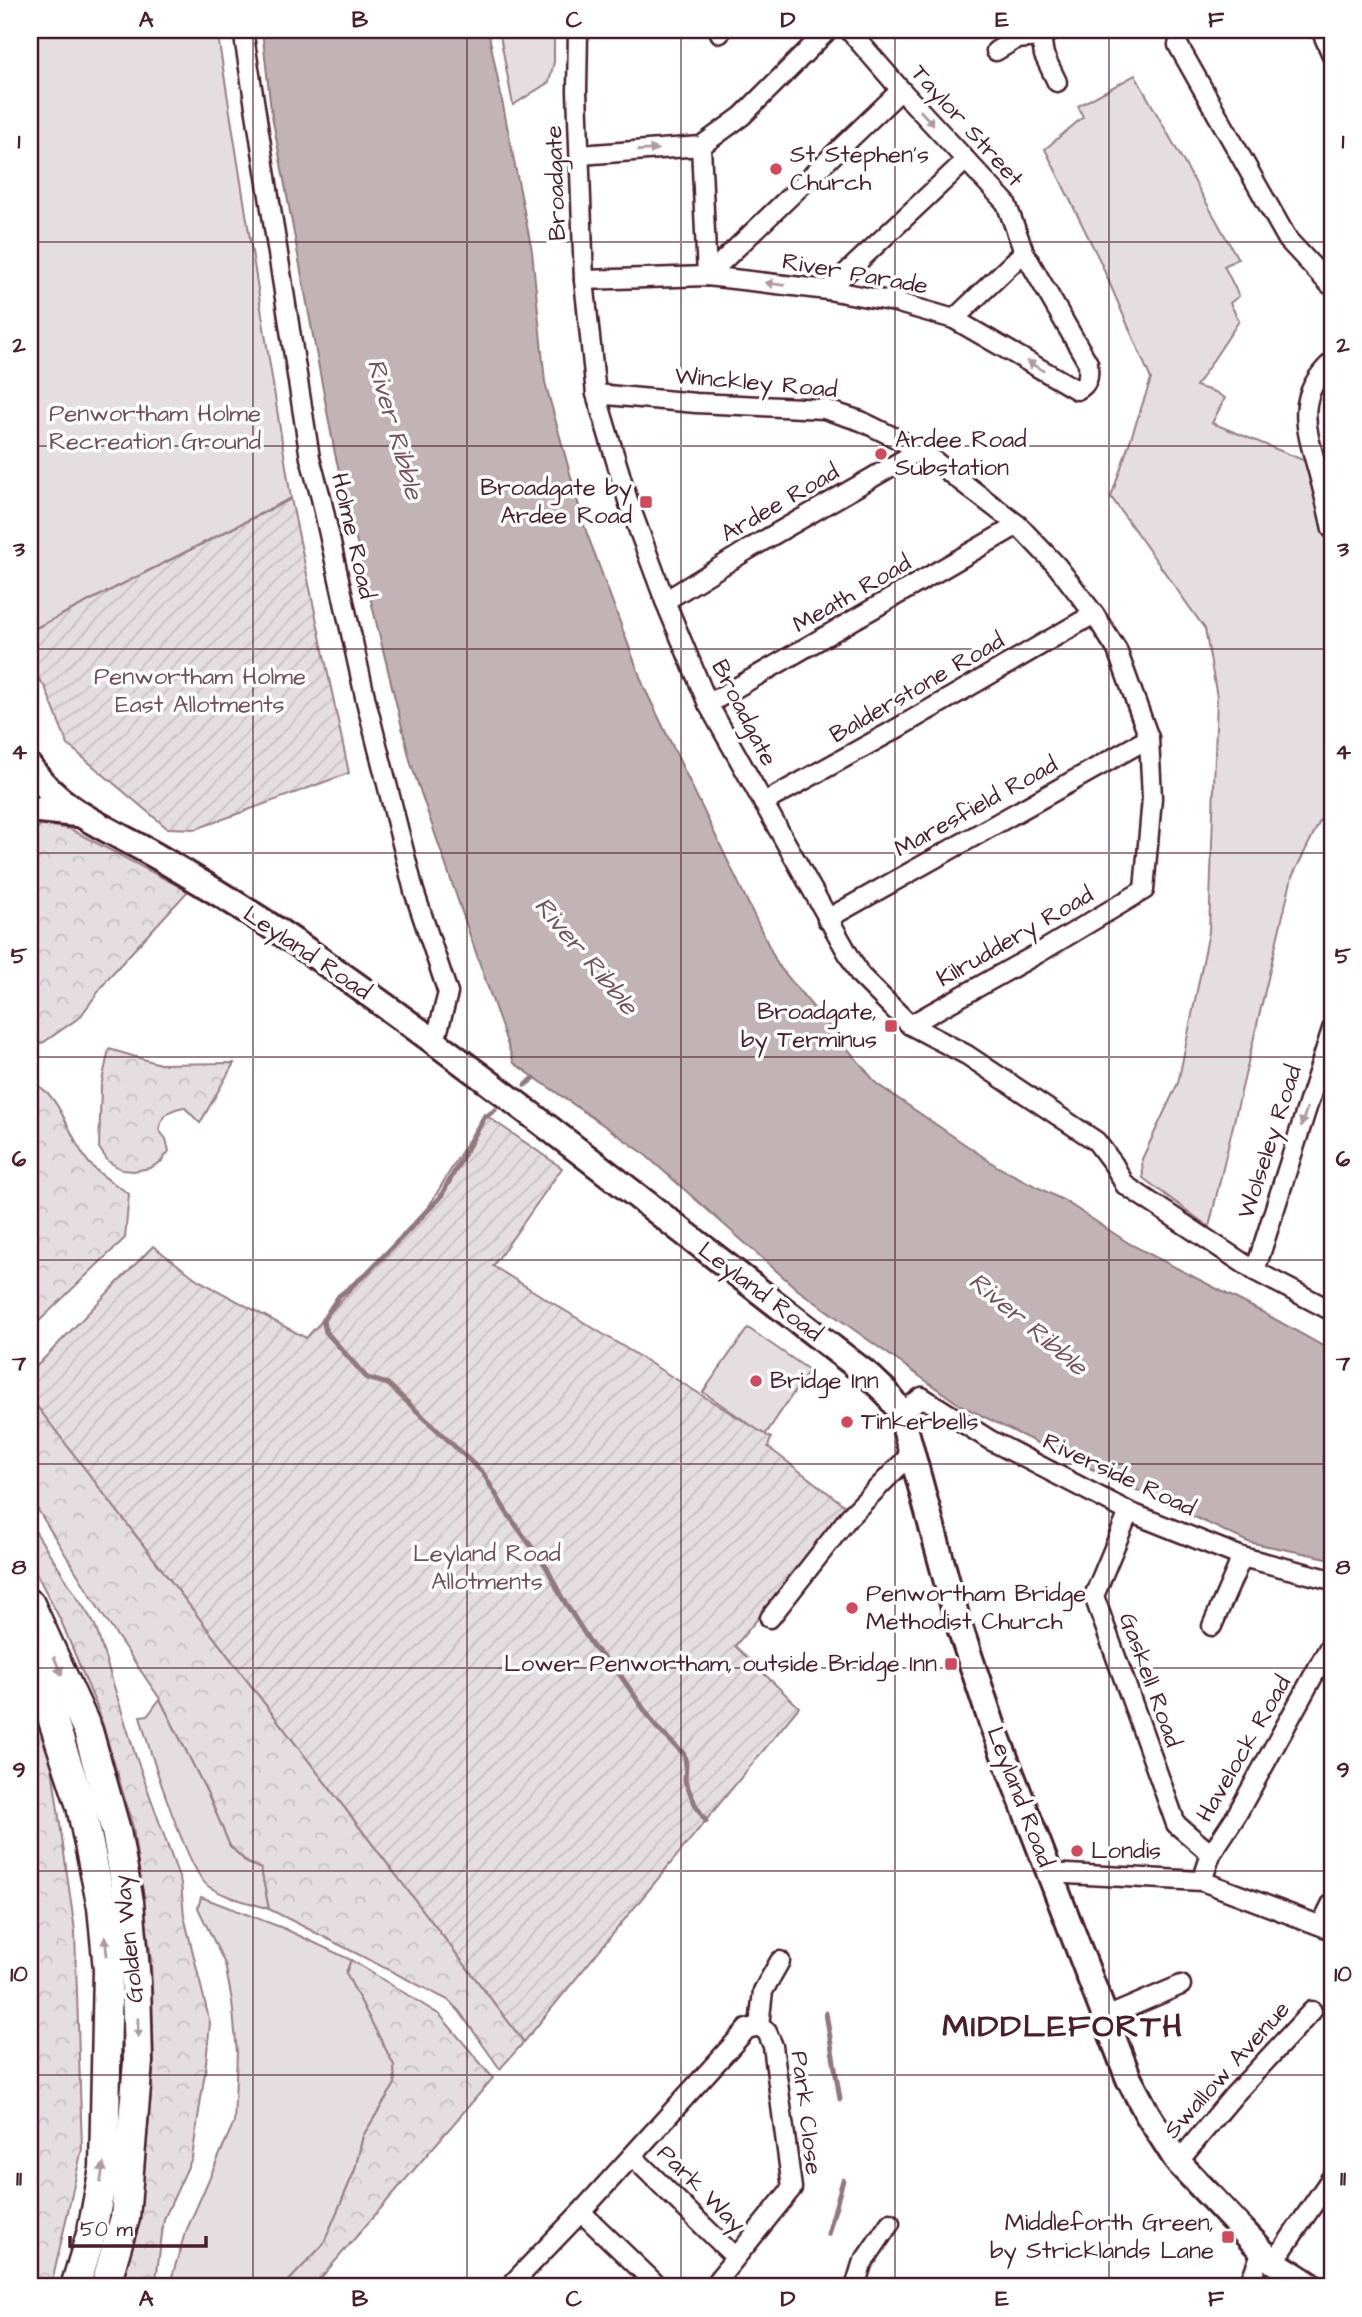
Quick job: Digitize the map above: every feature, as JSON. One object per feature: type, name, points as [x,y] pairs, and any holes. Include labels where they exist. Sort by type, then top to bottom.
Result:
[{"type":"highway","name":"Golden Way","points":[[30,1604],[88,1731],[116,1831],[129,1902],[136,1982],[138,2062],[125,2218],[105,2287]]},
{"type":"highway","name":"Golden Way","points":[[30,1658],[81,1806],[102,1907],[108,1969],[104,2168],[92,2231],[75,2287]]},
{"type":"main road","name":"Leyland Road","points":[[30,767],[76,814],[143,848],[213,890],[313,954],[435,1042],[868,1375],[886,1392],[901,1413],[957,1619],[992,1724],[1129,2079],[1178,2162],[1268,2257],[1313,2287]]},
{"type":"main road","name":"Leyland Road","points":[[30,810],[76,814]]},
{"type":"street","name":"Holme Road","points":[[243,30],[310,458],[366,701],[414,891],[448,993],[435,1042]]},
{"type":"street","name":"Broadgate","points":[[578,30],[577,82],[584,280],[596,394],[629,504],[665,601],[708,704],[827,919],[860,975],[911,1025],[967,1055],[1096,1141],[1125,1185],[1255,1271],[1332,1311]]},
{"type":"street","points":[[580,155],[701,146],[743,116],[828,30]]},
{"type":"street","name":"Taylor Street","points":[[850,30],[901,90],[1006,203],[1024,252],[1088,363],[1089,376]]},
{"type":"street","points":[[1321,30],[1332,55]]},
{"type":"street","points":[[996,51],[1016,39],[1047,33],[1044,55],[1057,82]]},
{"type":"street","points":[[1178,46],[1288,240],[1331,284]]},
{"type":"street","points":[[707,276],[901,90]]},
{"type":"street","points":[[701,146],[707,276]]},
{"type":"street","points":[[828,290],[966,160]]},
{"type":"street","points":[[954,319],[1024,252]]},
{"type":"street","name":"River Parade","points":[[584,280],[707,276],[828,290],[895,302],[954,319],[1077,390],[1085,386],[1089,376]]},
{"type":"street","points":[[1332,362],[1322,372],[1307,401],[1305,425],[1332,529]]},
{"type":"street","name":"Winckley Road","points":[[596,394],[696,403],[824,409],[861,421],[920,450],[1018,525],[1057,566],[1094,614],[1117,650],[1149,738],[1152,798],[1144,890]]},
{"type":"street","name":"Ardee Road","points":[[665,601],[920,450]]},
{"type":"street","name":"Meath Road","points":[[708,704],[1018,525]]},
{"type":"street","name":"Balderstone Road","points":[[763,803],[1094,614]]},
{"type":"street","name":"Maresfield Road","points":[[827,919],[1149,738]]},
{"type":"street","name":"Kilruddery Road","points":[[911,1025],[1144,890]]},
{"type":"street","name":"Wolseley Road","points":[[1255,1271],[1332,1029]]},
{"type":"street","name":"Riverside Road","points":[[901,1413],[922,1397],[990,1440],[1129,1512],[1242,1556],[1332,1580]]},
{"type":"street","points":[[770,1618],[849,1517],[912,1453]]},
{"type":"street","name":"Gaskell Road","points":[[1129,1512],[1094,1596],[1176,1824],[1211,1854]]},
{"type":"street","points":[[1212,1626],[1242,1556]]},
{"type":"street","name":"Havelock Road","points":[[1202,1881],[1211,1854],[1236,1816],[1332,1642]]},
{"type":"street","points":[[1048,1873],[1202,1881],[1327,1927],[1332,1903]]},
{"type":"street","points":[[759,2026],[763,1991],[780,1961]]},
{"type":"street","points":[[1104,2018],[1181,1985]]},
{"type":"street","name":"Swallow Avenue","points":[[1178,2162],[1234,2095],[1312,2011]]},
{"type":"street","name":"Park Close","points":[[509,2287],[747,2029],[759,2026],[767,2032],[774,2046],[792,2188],[712,2287]]},
{"type":"street","name":"Park Way","points":[[632,2156],[735,2257]]},
{"type":"street","points":[[1248,2287],[1268,2257],[1332,2177]]},
{"type":"street","points":[[581,2212],[659,2287]]},
{"type":"street","points":[[856,2286],[862,2264],[890,2224]]},
{"type":"green space","name":"Penwortham Holme Recreation Ground","points":[[30,30],[217,30],[291,498],[30,631]]},
{"type":"green space","points":[[499,30],[554,30],[554,62],[549,82],[513,105]]},
{"type":"green space","points":[[1135,75],[1238,259],[1224,266],[1239,296],[1230,303],[1239,321],[1196,386],[1225,398],[1212,423],[1313,464],[1332,543],[1332,814],[1322,817],[1292,877],[1209,1227],[1143,1178],[1142,1159],[1178,1083],[1209,932],[1217,697],[1205,629],[1111,497],[1151,379],[1100,261],[1045,149],[1083,117],[1078,106]]},
{"type":"green space","name":"Penwortham Holme East Allotments","points":[[291,499],[349,773],[196,829],[167,828],[68,745],[45,687],[30,668],[30,631]]},
{"type":"green space","points":[[46,825],[70,829],[188,891],[110,976],[80,1017],[44,1042],[30,1047],[30,828]]},
{"type":"green space","points":[[109,1049],[160,1064],[234,1063],[200,1123],[184,1107],[164,1116],[159,1130],[166,1139],[169,1151],[162,1161],[150,1168],[122,1170],[108,1161],[99,1148],[101,1086]]},
{"type":"green space","points":[[30,1083],[40,1087],[57,1105],[90,1164],[129,1194],[125,1238],[30,1330]]},
{"type":"green space","name":"Leyland Road Allotments","points":[[484,1114],[562,1168],[493,1266],[771,1438],[768,1447],[849,1509],[735,1646],[799,1707],[524,2042],[30,1397],[30,1373],[153,1246],[198,1280],[306,1338],[429,1206]]},
{"type":"green space","name":"Bridge Inn","points":[[748,1328],[809,1370],[765,1435],[703,1392]]},
{"type":"green space","points":[[30,1397],[524,2042],[500,2069],[459,2011],[448,2000],[269,1909],[261,1869],[248,1863],[230,1846],[209,1796],[160,1699],[102,1614],[30,1497]]},
{"type":"green space","points":[[30,1523],[95,1625],[135,1754],[181,1883],[184,1916],[210,2023],[192,2158],[164,2219],[155,2287],[119,2287],[144,2172],[154,2062],[151,1959],[133,1827],[99,1712],[61,1621],[30,1561]]},
{"type":"green space","points":[[160,1699],[209,1796],[230,1846],[247,1863],[261,1869],[269,1909],[230,1897],[208,1886],[190,1858],[140,1716],[148,1715]]},
{"type":"green space","points":[[30,1703],[48,1739],[75,1931],[82,2149],[51,2287],[30,2287]]},
{"type":"green space","points":[[201,1897],[283,1928],[351,1960],[346,1973],[394,2065],[395,2084],[363,2136],[355,2170],[323,2245],[283,2287],[169,2287],[184,2236],[234,2122],[237,2053],[232,2001],[225,1964],[198,1908]]},
{"type":"green space","points":[[351,1960],[440,2015],[493,2078],[313,2287],[283,2287],[323,2245],[355,2170],[363,2136],[395,2084],[394,2065],[346,1973]]},
{"type":"water","name":"River Ribble","points":[[262,30],[488,30],[532,251],[545,382],[585,528],[644,687],[778,965],[877,1084],[998,1167],[1065,1201],[1130,1244],[1332,1351],[1332,1559],[1248,1542],[960,1405],[798,1290],[642,1152],[514,1063],[411,764],[335,454],[271,110]]},
{"type":"waterway","points":[[525,1085],[534,1078]]},
{"type":"waterway","points":[[495,1110],[484,1118],[440,1198],[365,1275],[339,1296],[323,1320],[326,1332],[367,1378],[388,1384],[483,1473],[507,1513],[547,1568],[593,1647],[618,1672],[657,1728],[684,1754],[685,1781],[706,1821]]},
{"type":"waterway","points":[[826,2013],[840,2099]]},
{"type":"waterway","points":[[828,2234],[843,2180]]},
{"type":"place","name":"St Stephen's Church","points":[[776,169]]},
{"type":"place","name":"Ardee Road Substation","points":[[881,454]]},
{"type":"place","name":"Broadgate by Ardee Road","points":[[646,502]]},
{"type":"place","name":"Broadgate, by Terminus","points":[[891,1026]]},
{"type":"place","name":"Bridge Inn","points":[[756,1381]]},
{"type":"place","name":"Tinkerbells","points":[[847,1422]]},
{"type":"place","name":"Penwortham Bridge Methodist Church","points":[[852,1608]]},
{"type":"place","name":"Lower Penwortham, outside Bridge Inn","points":[[951,1664]]},
{"type":"place","name":"Londis","points":[[1077,1851]]},
{"type":"place","name":"Middleforth Green, by Stricklands Lane","points":[[1228,2237]]},
{"type":"district","name":"MIDDLEFORTH","points":[[1063,2026]]}]
